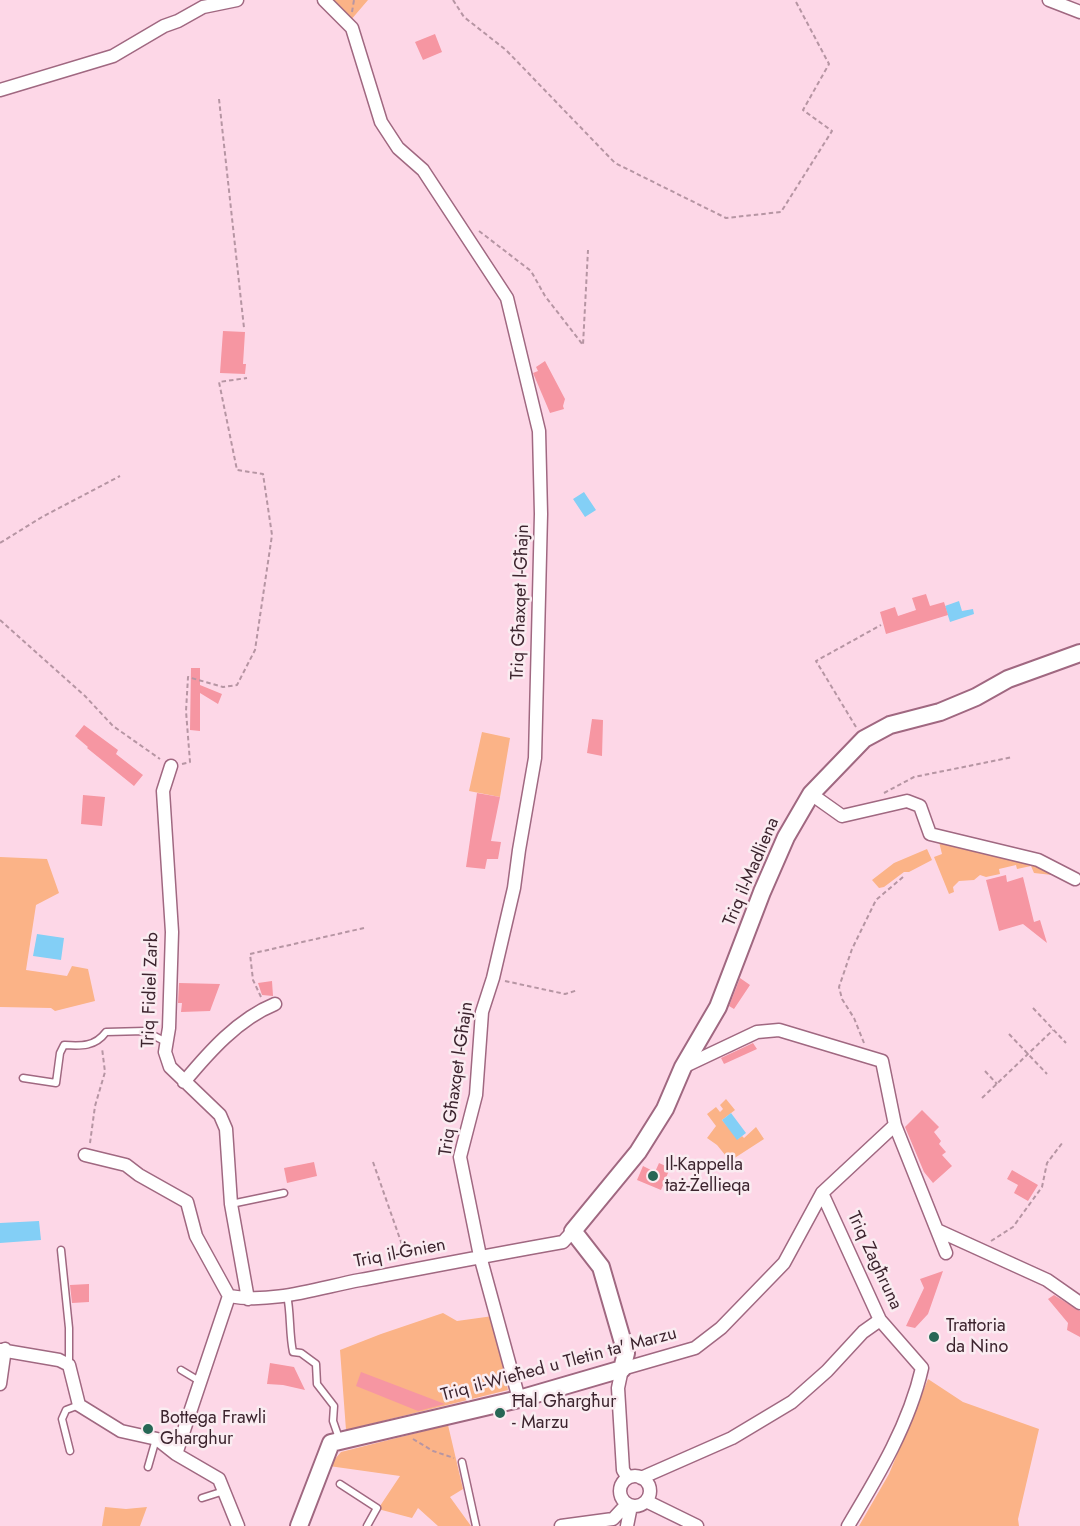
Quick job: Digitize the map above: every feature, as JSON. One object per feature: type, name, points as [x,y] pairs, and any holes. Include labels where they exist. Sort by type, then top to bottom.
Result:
[{"type":"street","points":[[0,90],[113,56],[202,7],[237,0]]},
{"type":"street","name":"Triq Għaxqet l-Għajn","points":[[324,0],[352,28],[381,122],[398,148],[423,170],[507,298],[539,431],[541,514],[535,758],[514,888],[494,978],[482,1012],[476,1095],[460,1157],[480,1256],[519,1399]]},
{"type":"street","points":[[1049,0],[1080,12]]},
{"type":"street","name":"Triq il-Madliena","points":[[573,1231],[638,1152],[665,1109],[683,1067],[718,1007],[762,892],[786,837],[811,794],[864,739],[890,725],[940,712],[976,697],[1008,679],[1080,653]]},
{"type":"street","name":"Triq Fidiel Zarb","points":[[171,766],[163,791],[172,932],[169,1028],[165,1052],[170,1067],[220,1115],[226,1129],[231,1204],[248,1299]]},
{"type":"street","points":[[811,794],[842,816],[907,801],[920,807],[930,834],[1038,860],[1075,879]]},
{"type":"street","points":[[184,1082],[207,1055],[257,1011],[271,1006]]},
{"type":"street","points":[[683,1067],[757,1032],[779,1030],[882,1061],[895,1125],[946,1253]]},
{"type":"street","name":"Triq il-Wieħed u Tletin ta' Marzu","points":[[340,1441],[519,1399],[694,1348],[721,1328],[784,1263],[822,1193],[895,1125]]},
{"type":"street","points":[[88,1149],[126,1165],[139,1175],[187,1202],[196,1236],[229,1296],[176,1454]]},
{"type":"street","name":"Triq Zagħruna","points":[[822,1193],[880,1320],[922,1368],[916,1396],[880,1473],[848,1526]]},
{"type":"street","points":[[937,1230],[1047,1280],[1080,1303]]},
{"type":"street","points":[[573,1231],[601,1267],[626,1353],[618,1388],[623,1470],[634,1478],[645,1480],[650,1493],[646,1501],[639,1505],[629,1505],[623,1501],[620,1493],[622,1484],[634,1478],[732,1438],[792,1402],[827,1371],[863,1332],[880,1320]]},
{"type":"street","name":"Triq il-Ġnien","points":[[229,1296],[248,1299],[286,1295],[480,1256],[563,1242],[573,1231]]},
{"type":"street","points":[[0,1384],[2,1349],[59,1360],[69,1365],[79,1405],[121,1431],[157,1439],[176,1454],[219,1479],[238,1526]]},
{"type":"street","points":[[299,1526],[331,1443],[340,1441]]},
{"type":"street","points":[[646,1501],[697,1526]]},
{"type":"street","points":[[561,1526],[613,1519],[629,1505]]},
{"type":"street","points":[[627,1526],[629,1505]]},
{"type":"lane","points":[[23,1078],[56,1083],[60,1053],[64,1045],[86,1047],[101,1039],[106,1032],[145,1031],[166,1042]]},
{"type":"lane","points":[[231,1204],[285,1193]]},
{"type":"lane","points":[[61,1250],[69,1328],[69,1365]]},
{"type":"lane","points":[[286,1295],[291,1314],[289,1332],[293,1352],[301,1353],[316,1364],[316,1384],[334,1406],[333,1421],[340,1441]]},
{"type":"lane","points":[[181,1370],[201,1382]]},
{"type":"lane","points":[[70,1451],[62,1419],[66,1410],[79,1405]]},
{"type":"lane","points":[[148,1467],[157,1439]]},
{"type":"lane","points":[[462,1462],[476,1526]]},
{"type":"lane","points":[[340,1484],[377,1508],[367,1526]]},
{"type":"lane","points":[[202,1498],[225,1491]]},
{"type":"path","points":[[349,1],[354,0]]},
{"type":"path","points":[[453,0],[464,17],[506,50],[615,163],[726,218],[781,212],[832,131],[803,110],[829,64],[795,0]]},
{"type":"path","points":[[219,99],[243,328]]},
{"type":"path","points":[[479,231],[531,271],[545,296],[583,345],[588,250]]},
{"type":"path","points":[[0,620],[85,696],[113,726],[171,766],[190,762],[186,711],[188,677],[223,687],[237,685],[255,651],[272,535],[264,474],[237,470],[219,382],[248,378]]},
{"type":"path","points":[[0,543],[42,517],[120,476]]},
{"type":"path","points":[[864,739],[816,661],[881,625]]},
{"type":"path","points":[[882,794],[914,777],[1013,757]]},
{"type":"path","points":[[865,1056],[864,1044],[854,1018],[842,999],[839,987],[852,949],[876,900],[903,877]]},
{"type":"path","points":[[271,1006],[253,980],[250,954],[364,928]]},
{"type":"path","points":[[494,978],[565,994],[578,990]]},
{"type":"path","points":[[1033,1008],[1066,1043]]},
{"type":"path","points":[[982,1098],[1053,1030]]},
{"type":"path","points":[[1009,1034],[1047,1074]]},
{"type":"path","points":[[88,1149],[95,1106],[105,1072],[101,1039]]},
{"type":"path","points":[[985,1071],[997,1084]]},
{"type":"path","points":[[980,1248],[1013,1227],[1042,1187],[1047,1163],[1063,1142]]},
{"type":"path","points":[[373,1162],[411,1270]]},
{"type":"path","points":[[406,1426],[414,1440],[462,1462]]},
{"type":"shaded area","points":[[331,0],[368,0],[350,21]]},
{"type":"shaded area","points":[[482,732],[510,738],[500,797],[469,791]]},
{"type":"shaded area","points":[[938,838],[1024,861],[1053,872],[1052,875],[1034,873],[1031,866],[1017,869],[1016,865],[999,869],[1000,874],[986,877],[980,875],[974,880],[959,881],[953,887],[954,892],[949,894],[934,857],[942,854]]},
{"type":"shaded area","points":[[927,849],[932,860],[909,872],[904,872],[884,887],[879,888],[872,880],[894,863]]},
{"type":"shaded area","points":[[0,857],[47,859],[59,893],[36,905],[26,970],[67,976],[72,966],[88,969],[95,1001],[55,1011],[51,1008],[0,1007]]},
{"type":"shaded area","points":[[726,1099],[735,1110],[722,1120],[738,1139],[742,1136],[744,1138],[756,1127],[764,1139],[730,1161],[717,1145],[707,1138],[716,1126],[707,1114],[716,1107],[720,1112],[723,1109],[720,1105]]},
{"type":"shaded area","points":[[443,1313],[457,1321],[493,1316],[508,1390],[346,1430],[340,1350]]},
{"type":"shaded area","points":[[928,1379],[963,1402],[1039,1429],[1018,1519],[1019,1526],[859,1526],[889,1474]]},
{"type":"shaded area","points":[[448,1425],[463,1489],[450,1497],[471,1526],[438,1526],[418,1508],[412,1518],[378,1509],[400,1476],[329,1466],[341,1452]]},
{"type":"shaded area","points":[[105,1507],[126,1509],[147,1507],[140,1526],[102,1526]]},
{"type":"water","points":[[584,492],[596,510],[585,517],[573,499]]},
{"type":"water","points":[[959,601],[962,611],[973,609],[974,614],[950,622],[945,606]]},
{"type":"water","points":[[37,934],[64,938],[61,960],[33,956]]},
{"type":"water","points":[[731,1113],[746,1133],[737,1140],[722,1120]]},
{"type":"water","points":[[39,1221],[41,1240],[0,1243],[0,1223]]},
{"type":"building","points":[[435,34],[442,52],[423,60],[415,42]]},
{"type":"building","points":[[223,331],[245,332],[243,364],[246,364],[245,374],[220,373]]},
{"type":"building","points":[[545,361],[565,399],[564,409],[550,413],[533,373],[538,371],[536,367]]},
{"type":"building","points":[[926,594],[930,606],[944,602],[948,615],[886,634],[880,612],[895,607],[898,616],[916,610],[912,598]]},
{"type":"building","points":[[191,668],[200,668],[200,685],[222,694],[218,704],[200,693],[200,731],[190,730]]},
{"type":"building","points":[[592,719],[603,720],[602,756],[587,753]]},
{"type":"building","points":[[84,725],[118,750],[116,754],[143,775],[134,786],[75,736]]},
{"type":"building","points":[[477,793],[500,797],[491,841],[501,842],[498,859],[487,859],[485,869],[466,867]]},
{"type":"building","points":[[83,795],[105,797],[102,826],[81,824]]},
{"type":"building","points":[[1006,875],[1007,882],[1023,877],[1034,922],[1040,920],[1047,943],[1023,924],[999,931],[986,880]]},
{"type":"building","points":[[740,978],[750,985],[734,1009],[729,1006]]},
{"type":"building","points":[[272,981],[273,996],[262,995],[258,983]]},
{"type":"building","points":[[179,983],[220,984],[210,1011],[181,1012],[182,1003],[178,1003]]},
{"type":"building","points":[[753,1043],[757,1049],[724,1064],[721,1058]]},
{"type":"building","points":[[922,1110],[939,1127],[934,1132],[941,1141],[939,1144],[946,1152],[942,1155],[952,1166],[933,1183],[924,1172],[905,1127]]},
{"type":"building","points":[[314,1162],[317,1176],[287,1183],[284,1168]]},
{"type":"building","name":"Il-Kappella taż-Żellieqa","points":[[659,1163],[670,1168],[661,1190],[637,1180],[643,1166],[655,1172]]},
{"type":"building","points":[[1012,1170],[1038,1185],[1028,1201],[1014,1193],[1018,1185],[1007,1179]]},
{"type":"building","points":[[943,1271],[928,1314],[915,1328],[906,1326],[924,1288],[920,1279]]},
{"type":"building","points":[[89,1284],[89,1302],[72,1303],[70,1285]]},
{"type":"building","points":[[1054,1295],[1080,1311],[1080,1337],[1067,1330],[1068,1323],[1048,1299]]},
{"type":"building","points":[[270,1363],[294,1367],[305,1390],[267,1384]]},
{"type":"building","points":[[361,1372],[445,1404],[418,1411],[356,1386]]},
{"type":"place","name":"Il-Kappella taż-Żellieqa","points":[[653,1176]]},
{"type":"place","name":"Trattoria da Nino","points":[[934,1337]]},
{"type":"place","name":"Ħal Għargħur - Marzu","points":[[500,1413]]},
{"type":"place","name":"Bottega Frawli Gharghur","points":[[148,1429]]}]
